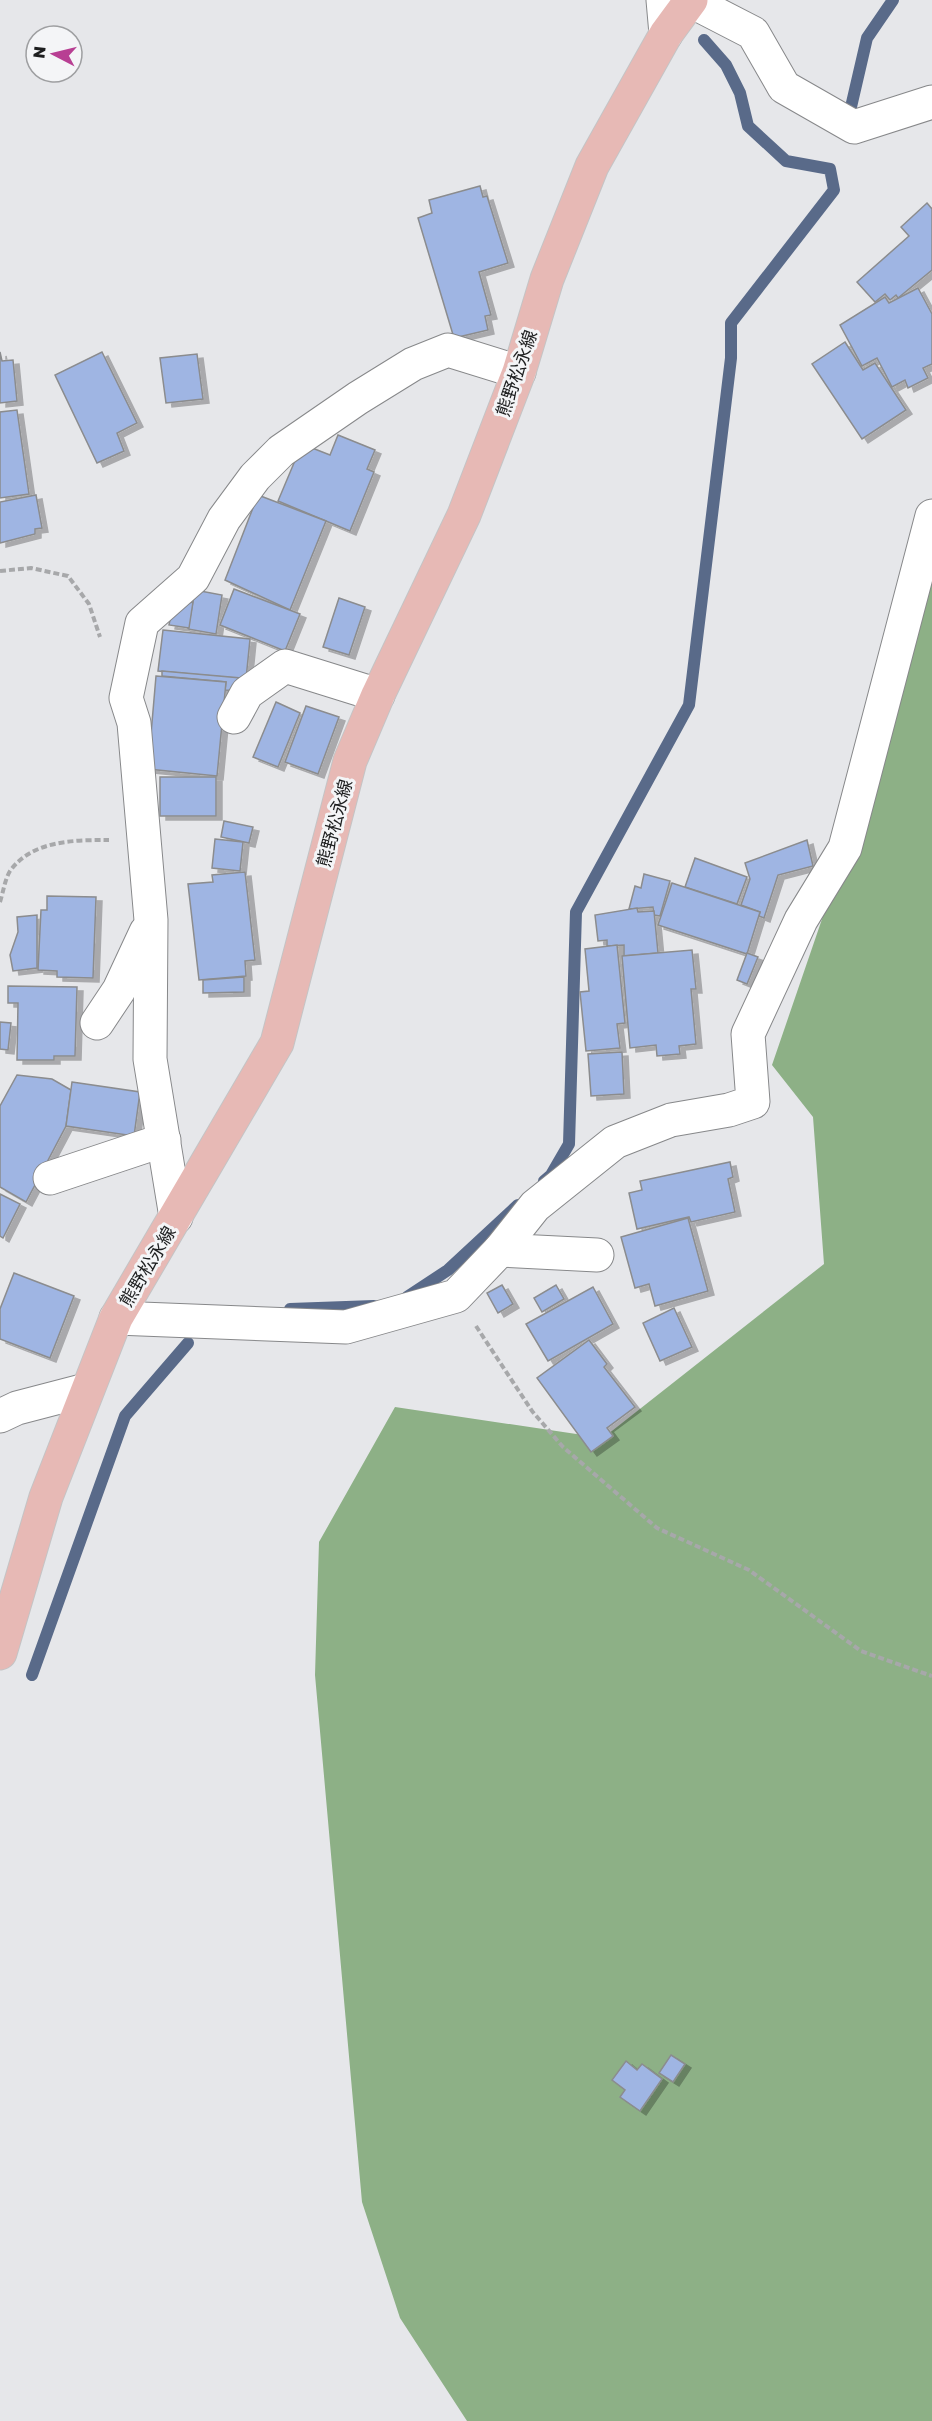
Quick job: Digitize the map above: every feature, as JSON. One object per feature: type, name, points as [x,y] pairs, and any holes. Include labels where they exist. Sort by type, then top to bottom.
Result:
[{"type":"main road","name":"熊野松永線","points":[[0,1653],[46,1497],[116,1317],[277,1043],[350,761],[378,695],[464,515],[519,372],[547,279],[592,166],[666,34],[691,0]]},
{"type":"street","points":[[663,0],[666,34]]},
{"type":"street","points":[[691,0],[753,33],[784,87],[854,127],[932,102]]},
{"type":"street","points":[[176,1217],[150,1059],[152,920],[134,723],[126,698],[142,623],[193,578],[224,519],[255,477],[281,451],[358,398],[414,364],[448,350],[519,372]]},
{"type":"street","points":[[116,1317],[346,1327],[456,1296],[500,1251],[535,1206],[615,1142],[671,1120],[729,1110],[753,1102],[748,1034],[801,920],[845,848],[932,516]]},
{"type":"street","points":[[234,717],[247,693],[285,666],[378,695]]},
{"type":"street","points":[[97,1023],[119,990],[152,920]]},
{"type":"street","points":[[51,1178],[164,1140]]},
{"type":"street","points":[[500,1251],[597,1255]]},
{"type":"street","points":[[0,1416],[17,1408],[87,1390]]},
{"type":"path","points":[[0,571],[30,568],[68,576],[89,604],[102,645]]},
{"type":"path","points":[[0,902],[10,871],[36,849],[74,840],[144,839]]},
{"type":"path","points":[[456,1296],[532,1411],[563,1447],[657,1528],[749,1570],[861,1650],[932,1676]]},
{"type":"green space","points":[[932,569],[932,2421],[467,2421],[400,2318],[362,2202],[315,1675],[319,1542],[395,1407],[603,1438],[824,1264],[813,1117],[772,1065],[833,887]]},
{"type":"building","points":[[480,186],[483,197],[487,196],[508,263],[479,272],[491,315],[485,316],[488,330],[454,338],[418,218],[432,213],[429,200]]},
{"type":"building","points":[[927,203],[932,209],[932,270],[898,298],[896,295],[890,300],[885,294],[875,302],[857,282],[909,236],[901,227]]},
{"type":"building","points":[[918,288],[932,314],[932,364],[923,368],[928,378],[908,388],[905,380],[892,387],[877,358],[862,366],[840,325],[885,297],[889,303]]},
{"type":"building","points":[[845,342],[863,370],[875,363],[906,410],[862,439],[812,364]]},
{"type":"building","points":[[0,352],[2,361],[13,360],[17,401],[0,403]]},
{"type":"building","points":[[102,352],[137,423],[117,433],[124,451],[97,463],[55,375]]},
{"type":"building","points":[[197,354],[203,399],[166,403],[160,358]]},
{"type":"building","points":[[17,410],[29,494],[0,498],[0,412]]},
{"type":"building","points":[[338,435],[375,450],[367,469],[374,472],[350,531],[278,501],[302,444],[330,455]]},
{"type":"building","points":[[36,495],[42,528],[35,529],[35,534],[0,543],[0,502]]},
{"type":"building","points":[[258,495],[326,521],[290,610],[225,580]]},
{"type":"building","points":[[234,589],[300,614],[285,651],[220,625]]},
{"type":"building","points":[[195,590],[222,595],[216,634],[188,629]]},
{"type":"building","points":[[339,598],[365,607],[349,655],[323,647]]},
{"type":"building","points":[[193,602],[189,628],[169,625],[170,620],[184,604]]},
{"type":"building","points":[[163,630],[250,639],[246,679],[158,671]]},
{"type":"building","points":[[162,671],[241,678],[240,691],[225,690],[226,682],[162,676]]},
{"type":"building","points":[[156,676],[226,682],[217,776],[148,769]]},
{"type":"building","points":[[276,702],[300,713],[278,767],[253,757]]},
{"type":"building","points":[[306,706],[339,717],[318,774],[285,762]]},
{"type":"building","points":[[160,777],[216,777],[216,816],[160,816]]},
{"type":"building","points":[[224,821],[253,827],[249,843],[221,837]]},
{"type":"building","points":[[215,839],[243,842],[240,871],[212,868]]},
{"type":"building","points":[[807,840],[813,866],[778,875],[764,918],[759,916],[760,912],[741,905],[750,879],[745,863]]},
{"type":"building","points":[[695,858],[747,877],[737,904],[685,887]]},
{"type":"building","points":[[245,872],[255,960],[245,961],[246,976],[199,980],[188,884],[213,882],[212,875]]},
{"type":"building","points":[[644,874],[670,881],[660,916],[654,915],[653,907],[629,909],[635,886],[641,888]]},
{"type":"building","points":[[672,883],[760,912],[747,954],[658,925]]},
{"type":"building","points":[[47,896],[96,897],[93,978],[57,977],[57,971],[38,970],[41,910],[47,910]]},
{"type":"building","points":[[637,908],[638,912],[654,911],[658,953],[624,956],[624,945],[607,946],[607,940],[598,941],[595,915]]},
{"type":"building","points":[[37,915],[37,968],[13,971],[10,955],[18,932],[17,917]]},
{"type":"building","points":[[617,945],[625,1023],[617,1024],[620,1048],[586,1051],[580,992],[589,991],[585,949]]},
{"type":"building","points":[[692,950],[696,989],[691,989],[696,1044],[679,1046],[680,1054],[657,1056],[656,1045],[630,1048],[622,956]]},
{"type":"building","points":[[747,953],[758,957],[747,984],[737,980]]},
{"type":"building","points":[[244,977],[244,992],[203,993],[203,980]]},
{"type":"building","points":[[8,986],[77,987],[75,1056],[54,1056],[54,1060],[17,1060],[18,1003],[8,1003]]},
{"type":"building","points":[[0,1022],[11,1023],[8,1050],[0,1049]]},
{"type":"building","points":[[622,1052],[624,1094],[591,1096],[588,1054]]},
{"type":"building","points":[[17,1075],[52,1079],[71,1090],[66,1126],[26,1202],[0,1187],[0,1106]]},
{"type":"building","points":[[72,1082],[140,1092],[134,1136],[66,1126]]},
{"type":"building","points":[[730,1162],[733,1177],[728,1179],[735,1212],[691,1222],[689,1217],[637,1229],[629,1193],[642,1190],[640,1181]]},
{"type":"building","points":[[0,1194],[20,1204],[3,1238],[0,1236]]},
{"type":"building","points":[[688,1218],[708,1291],[655,1306],[649,1284],[635,1288],[621,1237]]},
{"type":"building","points":[[14,1273],[74,1296],[50,1358],[0,1339],[0,1309]]},
{"type":"building","points":[[502,1285],[513,1304],[498,1313],[487,1293]]},
{"type":"building","points":[[556,1285],[564,1299],[542,1312],[534,1298]]},
{"type":"building","points":[[593,1287],[613,1324],[548,1361],[526,1324]]},
{"type":"building","points":[[674,1308],[692,1347],[660,1361],[643,1323]]},
{"type":"building","points":[[589,1340],[607,1364],[604,1367],[635,1407],[607,1428],[613,1436],[591,1452],[537,1378]]},
{"type":"building","points":[[671,2055],[685,2064],[673,2082],[659,2073]]},
{"type":"building","points":[[626,2061],[637,2070],[642,2064],[662,2079],[640,2111],[620,2097],[625,2090],[612,2080]]},
{"type":"waterway","points":[[851,107],[867,38],[893,0]]},
{"type":"waterway","points":[[544,1181],[551,1175],[569,1144],[576,912],[689,705],[731,358],[731,323],[834,190],[830,169],[786,161],[748,126],[740,93],[726,65],[704,40]]},
{"type":"waterway","points":[[407,1297],[448,1270],[518,1205]]},
{"type":"waterway","points":[[290,1309],[374,1306]]},
{"type":"waterway","points":[[32,1675],[125,1416],[188,1343]]}]
